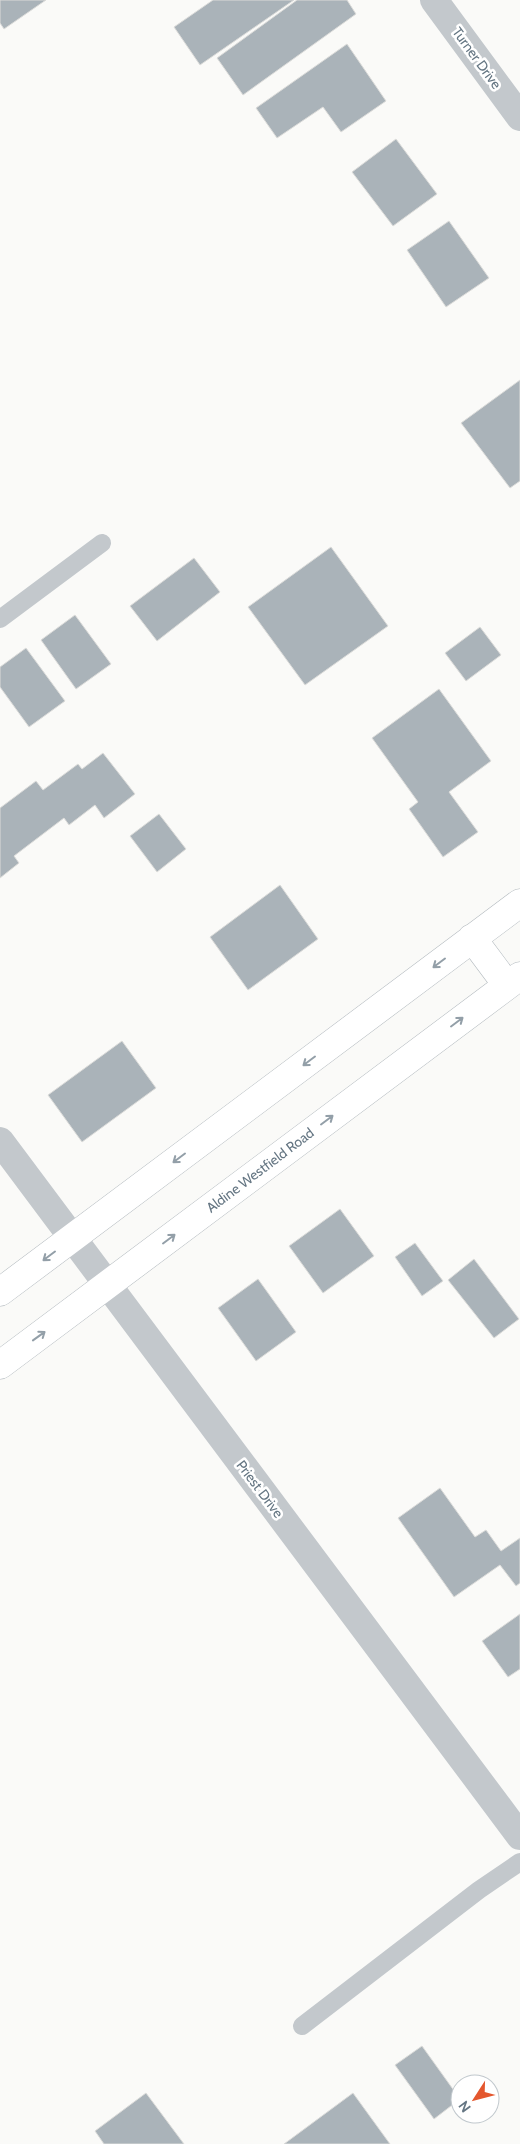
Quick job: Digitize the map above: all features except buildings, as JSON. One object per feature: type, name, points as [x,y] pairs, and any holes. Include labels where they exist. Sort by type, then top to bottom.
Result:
[{"type":"main road","points":[[0,1292],[520,903]]},
{"type":"main road","points":[[472,938],[514,980]]},
{"type":"main road","name":"Aldine Westfield Road","points":[[0,1365],[514,980]]},
{"type":"street","name":"Turner Drive","points":[[434,0],[520,117]]},
{"type":"street","name":"Priest Drive","points":[[0,1141],[520,1836]]},
{"type":"lane","points":[[0,619],[102,542]]},
{"type":"lane","points":[[302,2026],[479,1890],[520,1862]]}]
